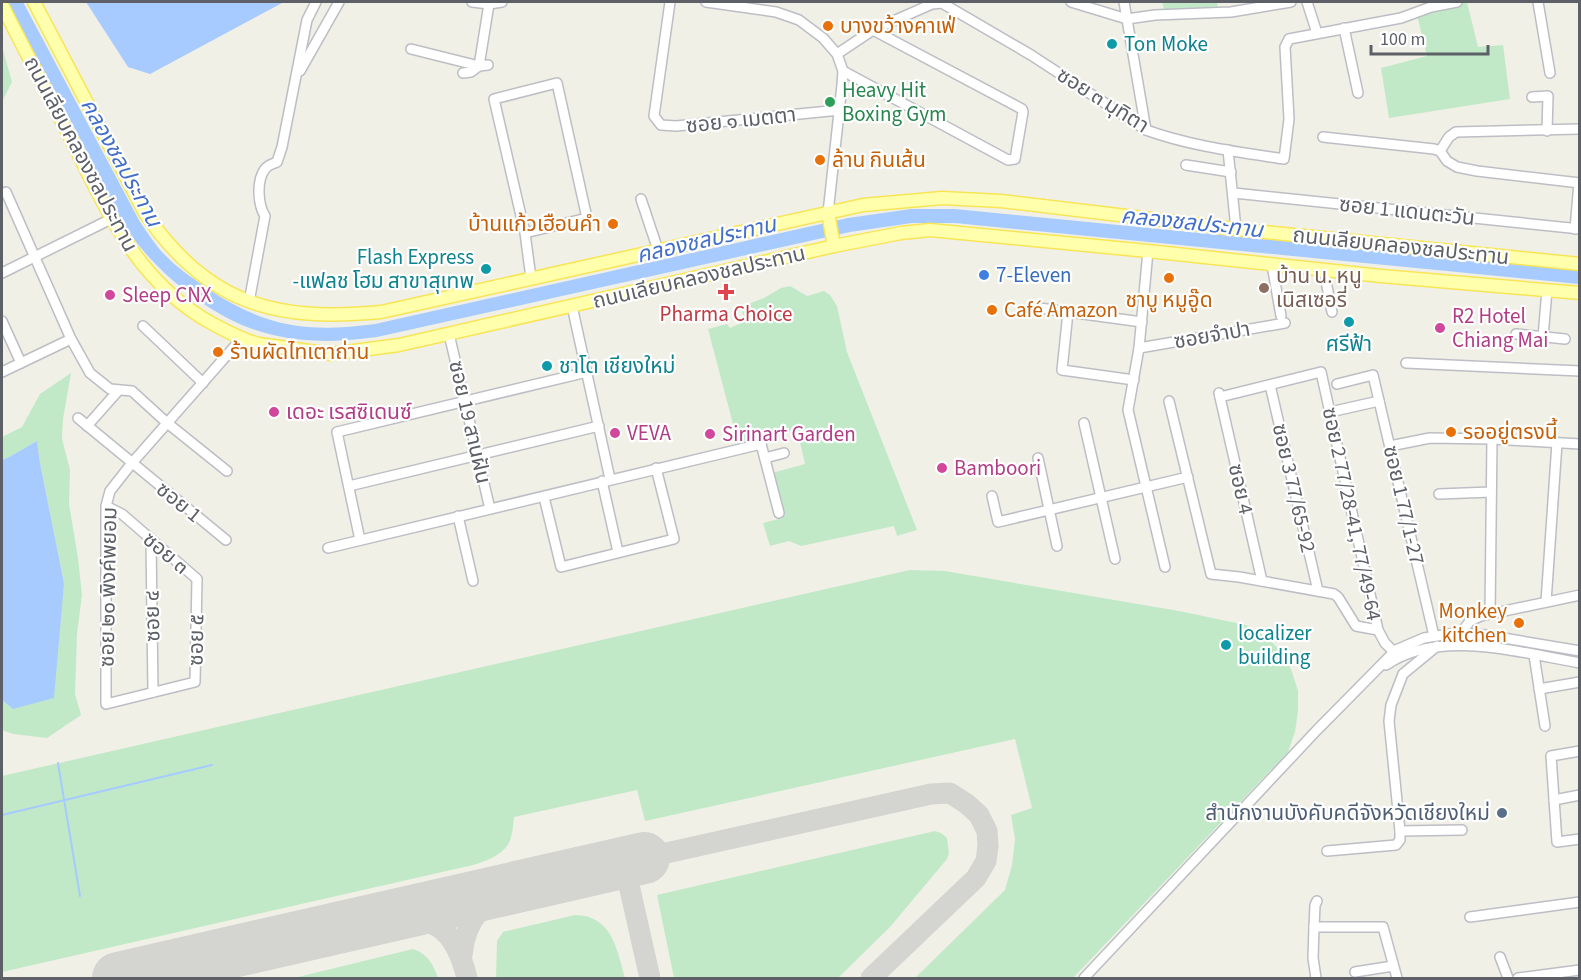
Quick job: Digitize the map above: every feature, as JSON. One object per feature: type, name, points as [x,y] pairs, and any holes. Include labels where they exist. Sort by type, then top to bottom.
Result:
[{"type":"main road","name":"ถนนเลียบคลองชลประทาน","points":[[34,2],[145,213],[159,234],[199,274],[224,291],[249,302],[300,314],[381,312],[657,250],[828,216],[886,202],[942,198],[1001,201],[1236,229],[1580,264]]},
{"type":"main road","name":"ถนนเลียบคลองชลประทาน","points":[[2,5],[111,219],[147,271],[166,291],[202,318],[259,344],[331,354],[399,345],[572,306],[833,242],[930,230],[1324,271],[1580,293]]},
{"type":"main road","points":[[828,216],[833,242]]},
{"type":"street","points":[[249,302],[265,216],[259,206],[262,172],[267,166],[277,162],[280,154],[307,20],[316,2]]},
{"type":"street","points":[[296,78],[339,2]]},
{"type":"street","points":[[472,2],[489,4],[502,2]]},
{"type":"street","name":"ซอย ๑ เมตตา","points":[[670,2],[654,116],[661,125],[676,126],[840,110]]},
{"type":"street","points":[[706,2],[788,15],[823,38],[837,54],[843,71],[828,216]]},
{"type":"street","points":[[1071,2],[1127,19],[1155,15],[1231,12],[1291,2]]},
{"type":"street","points":[[1124,2],[1146,129]]},
{"type":"street","points":[[1307,2],[1317,33],[1401,18],[1454,2]]},
{"type":"street","points":[[1417,2],[1422,10]]},
{"type":"street","points":[[1538,2],[1550,73]]},
{"type":"street","name":"ซอย ๓ มุทิตา","points":[[837,54],[873,30],[933,4],[942,3],[1031,55],[1146,129],[1164,136],[1228,150],[1284,159],[1289,119],[1286,43],[1289,39],[1317,33]]},
{"type":"street","points":[[483,66],[489,4]]},
{"type":"street","points":[[1344,28],[1358,93]]},
{"type":"street","points":[[843,71],[1008,160],[1015,159],[1022,109],[873,30]]},
{"type":"street","points":[[411,49],[483,66]]},
{"type":"street","points":[[463,74],[483,66]]},
{"type":"street","points":[[525,233],[587,218],[557,83],[494,99],[525,233],[531,278]]},
{"type":"street","points":[[1532,97],[1548,96],[1547,131]]},
{"type":"street","points":[[1440,151],[1449,137],[1456,132],[1580,129]]},
{"type":"street","points":[[1323,137],[1440,151],[1447,161],[1457,167],[1579,183],[1577,229]]},
{"type":"street","points":[[1228,150],[1236,229]]},
{"type":"street","points":[[1186,165],[1231,172]]},
{"type":"street","points":[[6,192],[71,339],[90,373],[110,389],[132,391],[166,422],[227,471]]},
{"type":"street","name":"ซอย 1 แดนตะวัน","points":[[1234,193],[1577,229]]},
{"type":"street","points":[[641,199],[657,250]]},
{"type":"street","points":[[2,273],[111,219]]},
{"type":"street","points":[[1148,251],[1139,348],[1128,410],[1165,567]]},
{"type":"street","name":"ซอยจำปา","points":[[1139,348],[1283,319],[1272,265]]},
{"type":"street","points":[[1324,271],[1332,312]]},
{"type":"street","points":[[1543,337],[1547,290]]},
{"type":"street","points":[[572,306],[599,426],[618,552]]},
{"type":"street","points":[[1032,307],[1142,322]]},
{"type":"street","points":[[1068,312],[1062,370],[1134,380]]},
{"type":"street","points":[[2,321],[21,363]]},
{"type":"street","points":[[142,326],[203,383]]},
{"type":"street","name":"ซอย 19 สานฝัน","points":[[449,334],[490,509]]},
{"type":"street","points":[[1516,334],[1565,339]]},
{"type":"street","name":"ซอย ๒๐ พิงค์พยอม","points":[[106,704],[106,506],[110,491],[166,422],[242,338]]},
{"type":"street","points":[[2,372],[71,339]]},
{"type":"street","points":[[1406,363],[1580,371]]},
{"type":"street","points":[[360,540],[338,432],[587,372]]},
{"type":"street","name":"ซอย 2 77/28-41, 77/49-64","points":[[1270,385],[1322,372],[1378,630],[1385,643],[1394,652]]},
{"type":"street","name":"ซอย 1 77/1-27","points":[[1337,384],[1373,375],[1434,636]]},
{"type":"street","name":"ซอย 4","points":[[1262,581],[1220,394],[1270,385]]},
{"type":"street","name":"ซอย 3 77/65-92","points":[[1270,385],[1318,591]]},
{"type":"street","points":[[87,426],[118,391]]},
{"type":"street","points":[[1170,401],[1211,574],[1318,591],[1338,597],[1356,626],[1378,630]]},
{"type":"street","points":[[1330,412],[1379,401]]},
{"type":"street","name":"ซอย 1","points":[[78,418],[226,540]]},
{"type":"street","points":[[1084,423],[1115,559]]},
{"type":"street","points":[[349,486],[599,426]]},
{"type":"street","points":[[1390,446],[1430,438],[1580,444]]},
{"type":"street","points":[[1490,614],[1492,439]]},
{"type":"street","points":[[1545,602],[1557,443]]},
{"type":"street","points":[[328,548],[761,444],[779,513]]},
{"type":"street","points":[[765,458],[784,453]]},
{"type":"street","points":[[1038,458],[1057,546]]},
{"type":"street","points":[[544,497],[561,567],[674,539],[656,468]]},
{"type":"street","points":[[992,496],[998,522],[1188,477]]},
{"type":"street","points":[[1439,494],[1491,492]]},
{"type":"street","name":"ซอย ๓","points":[[106,506],[122,514],[197,579]]},
{"type":"street","points":[[458,516],[473,581]]},
{"type":"street","name":"ซอย ๔","points":[[151,540],[153,692]]},
{"type":"street","name":"ซอย ๕","points":[[106,704],[195,682],[197,579]]},
{"type":"street","points":[[1456,646],[1458,633],[1470,621],[1490,614],[1580,595]]},
{"type":"street","points":[[1084,978],[1394,652],[1409,643],[1434,636],[1458,633],[1486,635],[1580,651]]},
{"type":"street","points":[[1367,678],[1394,659],[1417,650],[1437,646],[1494,648],[1580,663]]},
{"type":"street","points":[[1327,851],[1396,846],[1400,840],[1389,721],[1391,705],[1402,674],[1437,646]]},
{"type":"street","points":[[1534,655],[1545,726]]},
{"type":"street","points":[[1539,689],[1580,682]]},
{"type":"street","points":[[1580,751],[1551,756],[1557,842],[1580,839]]},
{"type":"street","points":[[1554,800],[1580,795]]},
{"type":"street","points":[[1400,831],[1462,830]]},
{"type":"street","points":[[1316,978],[1313,958],[1314,904],[1317,901]]},
{"type":"street","points":[[1470,917],[1580,902]]},
{"type":"street","points":[[1314,927],[1383,927],[1397,978]]},
{"type":"street","points":[[1500,957],[1508,978]]},
{"type":"street","points":[[1355,972],[1393,966]]},
{"type":"street","points":[[1518,978],[1580,970]]},
{"type":"green space","points":[[1162,2],[1217,2],[1218,9],[1164,10]]},
{"type":"green space","points":[[1467,2],[1478,47],[1503,45],[1510,99],[1389,118],[1381,68],[1427,56],[1417,15]]},
{"type":"green space","points":[[2,46],[12,82],[2,102]]},
{"type":"green space","points":[[790,286],[807,296],[824,291],[830,295],[837,306],[847,352],[917,530],[897,536],[894,526],[801,546],[789,541],[770,546],[763,523],[783,518],[772,473],[805,464],[797,429],[738,443],[708,329],[727,324],[730,328],[746,321],[740,307]]},
{"type":"green space","points":[[71,373],[62,439],[70,470],[69,504],[82,595],[77,634],[75,694],[81,715],[47,738],[13,734],[2,730],[2,700],[13,709],[64,583],[37,441],[2,460],[2,437],[22,427],[40,394]]},
{"type":"green space","points":[[910,570],[945,571],[1179,611],[1246,625],[1269,639],[1286,657],[1292,672],[1298,691],[1298,711],[1295,732],[1288,752],[1073,978],[915,978],[1005,890],[1012,865],[1015,839],[1011,815],[1032,808],[1015,739],[645,821],[637,790],[514,817],[512,835],[506,848],[490,859],[473,865],[2,972],[2,776]]},
{"type":"green space","points":[[935,831],[947,838],[949,853],[947,859],[890,927],[838,978],[674,978],[657,895]]},
{"type":"green space","points":[[575,915],[597,921],[605,928],[615,946],[625,978],[496,978],[497,941],[503,932]]},
{"type":"green space","points":[[413,949],[429,960],[438,978],[294,978]]},
{"type":"water","points":[[7,2],[23,2],[140,222],[161,251],[186,273],[229,302],[249,312],[288,324],[328,328],[375,324],[848,218],[911,209],[955,209],[1579,270],[1579,284],[955,223],[912,223],[850,232],[377,337],[325,341],[286,338],[252,329],[211,309],[173,281],[141,248],[116,211]]},
{"type":"water","points":[[86,2],[284,2],[150,74],[128,67]]},
{"type":"water","points":[[37,441],[64,583],[54,698],[13,709],[2,700],[2,460]]},
{"type":"waterway","points":[[58,763],[80,896]]},
{"type":"waterway","points":[[2,815],[212,765]]},
{"type":"taxiway","points":[[644,858],[931,794],[950,793],[979,815],[987,831],[986,861],[976,878],[871,978]]},
{"type":"taxiway","points":[[624,863],[650,978]]},
{"type":"taxiway","points":[[462,955],[468,930],[478,912],[517,887]]},
{"type":"taxiway","points":[[381,918],[415,919],[439,927],[456,946],[467,978]]},
{"type":"runway","points":[[118,978],[644,858]]},
{"type":"place","name":"บางขว้างคาเฟ่","points":[[828,26]]},
{"type":"place","name":"Ton Moke","points":[[1112,44]]},
{"type":"place","name":"Heavy Hit Boxing Gym","points":[[830,102]]},
{"type":"place","name":"ล้าน กินเส้น","points":[[820,160]]},
{"type":"place","name":"บ้านแก้วเฮือนคำ","points":[[613,224]]},
{"type":"place","name":"Flash Express -แฟลช โฮม สาขาสุเทพ","points":[[486,269]]},
{"type":"place","name":"7-Eleven","points":[[984,275]]},
{"type":"place","name":"ชาบู หมูอู๊ด","points":[[1169,278]]},
{"type":"place","name":"บ้าน น. หนู เนิสเซอรี่","points":[[1264,288]]},
{"type":"place","name":"Pharma Choice","points":[[726,292]]},
{"type":"place","name":"Sleep CNX","points":[[110,295]]},
{"type":"place","name":"Café Amazon","points":[[992,310]]},
{"type":"place","name":"ศรีฟ้า","points":[[1349,322]]},
{"type":"place","name":"R2 Hotel Chiang Mai","points":[[1440,328]]},
{"type":"place","name":"ร้านผัดไทเตาถ่าน","points":[[218,352]]},
{"type":"place","name":"ชาโต เชียงใหม่","points":[[547,366]]},
{"type":"place","name":"เดอะ เรสซิเดนซ์","points":[[274,412]]},
{"type":"place","name":"รออยู่ตรงนี้","points":[[1451,432]]},
{"type":"place","name":"VEVA","points":[[615,433]]},
{"type":"place","name":"Sirinart Garden","points":[[710,434]]},
{"type":"place","name":"Bamboori","points":[[942,468]]},
{"type":"place","name":"Monkey kitchen","points":[[1519,623]]},
{"type":"place","name":"localizer building","points":[[1226,645]]},
{"type":"place","name":"สำนักงานบังคับคดีจังหวัดเชียงใหม่","points":[[1502,813]]},
{"type":"water label","name":"คลองชลประทาน","points":[[122,162]]},
{"type":"water label","name":"คลองชลประทาน","points":[[1192,222]]},
{"type":"water label","name":"คลองชลประทาน","points":[[706,239]]}]
